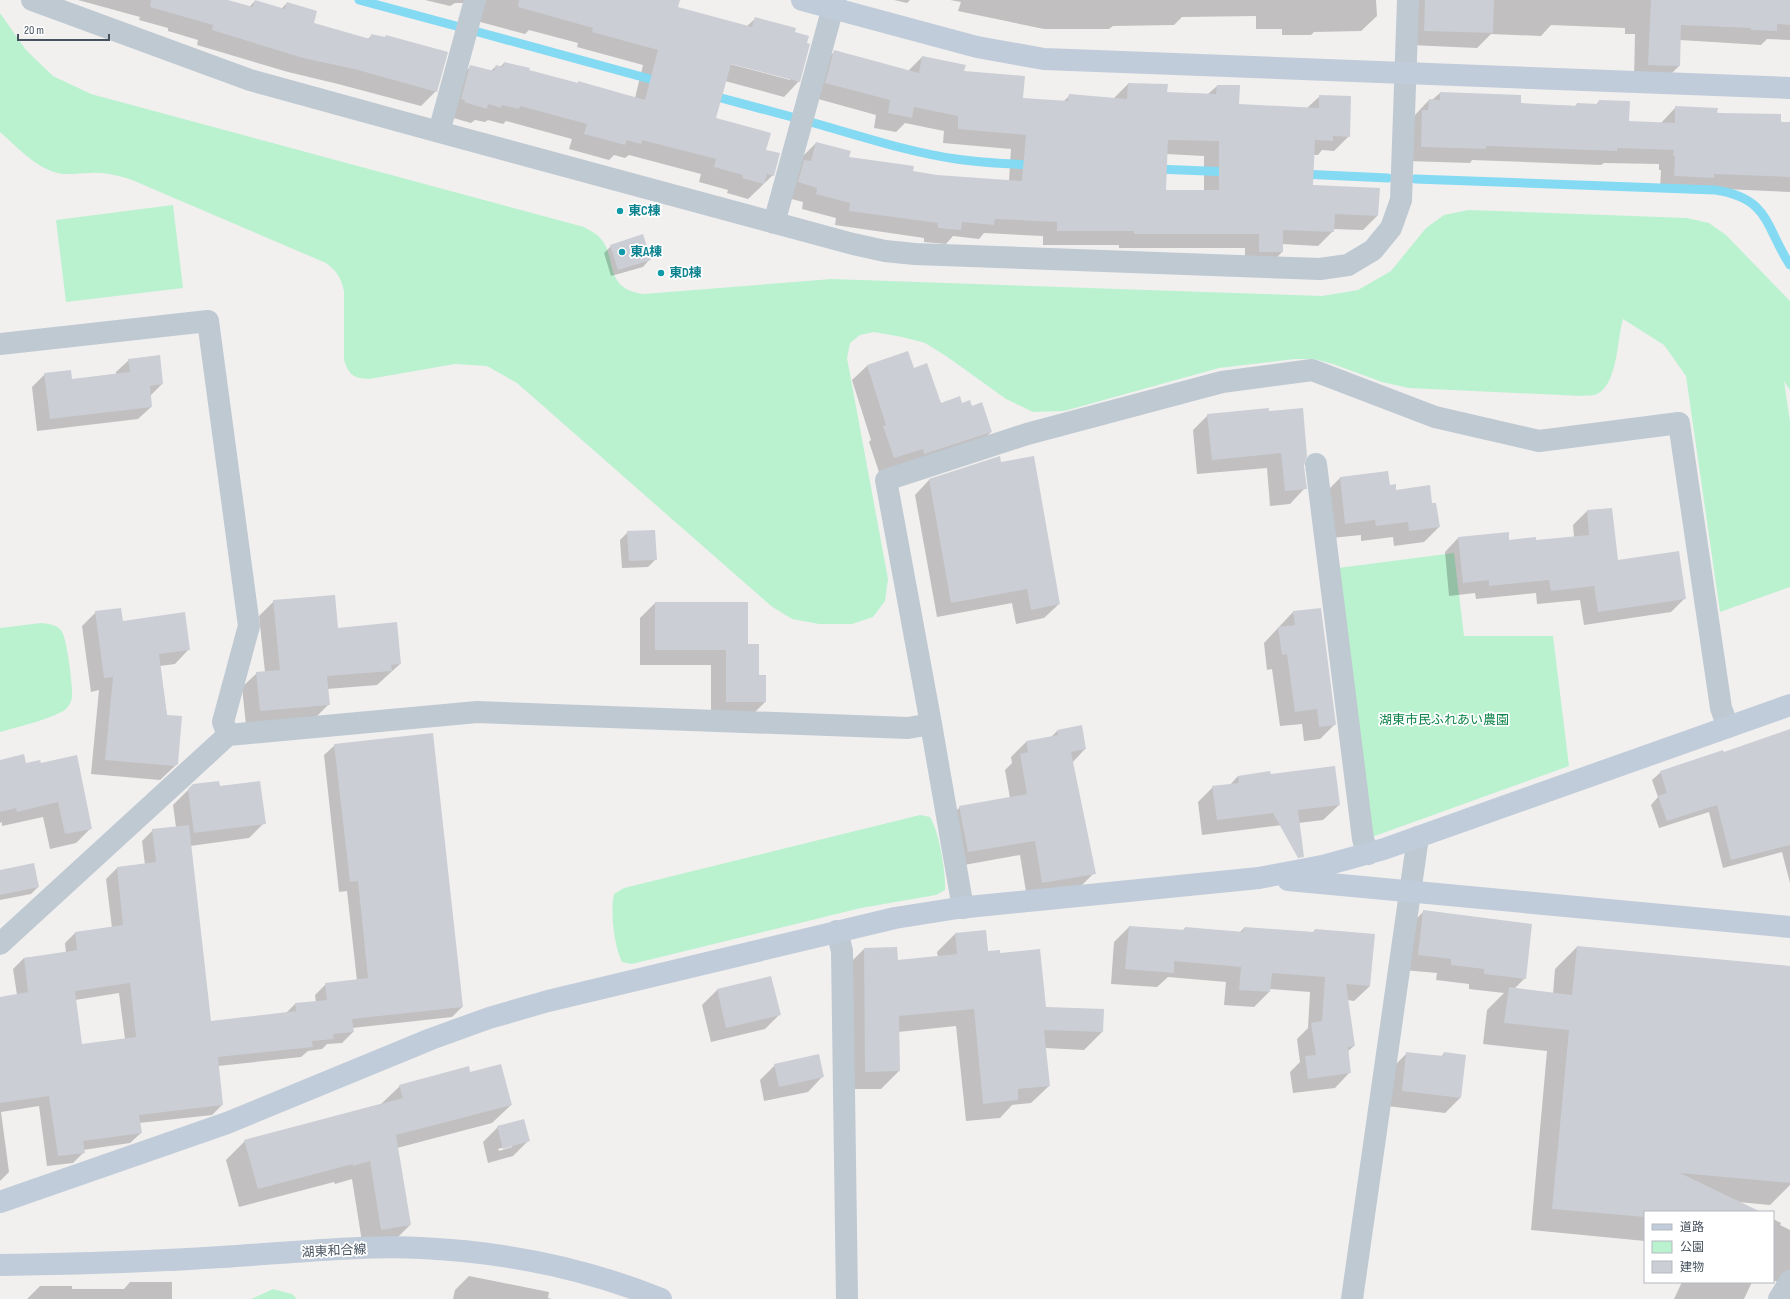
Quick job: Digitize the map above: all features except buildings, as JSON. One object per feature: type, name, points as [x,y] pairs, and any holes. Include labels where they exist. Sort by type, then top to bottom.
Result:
[{"type":"street","points":[[32,0],[250,80],[774,223],[884,251],[915,254],[1320,269],[1348,264],[1373,250],[1391,228],[1400,200],[1408,0]]},
{"type":"street","points":[[439,132],[475,0]]},
{"type":"street","points":[[802,0],[834,4],[977,47],[1044,59],[1790,88]]},
{"type":"street","points":[[774,223],[834,4]]},
{"type":"street","points":[[0,344],[208,321],[249,626],[223,722],[228,735]]},
{"type":"street","points":[[963,908],[886,480],[1027,434],[1222,382],[1312,370],[1435,417],[1539,441],[1679,423],[1721,708],[1728,727]]},
{"type":"street","points":[[1316,464],[1363,839],[1368,854]]},
{"type":"street","points":[[0,1202],[227,1123],[431,1039],[489,1018],[548,1001],[895,918],[963,908],[1259,878],[1322,866],[1368,854],[1418,837],[1790,705]]},
{"type":"street","points":[[0,944],[228,735],[477,712],[908,728],[931,724]]},
{"type":"street","points":[[1352,1299],[1418,837]]},
{"type":"street","points":[[1259,878],[1790,927]]},
{"type":"street","points":[[837,931],[842,951],[847,1299]]},
{"type":"street","name":"湖東和合線","points":[[0,1266],[112,1264],[341,1250],[421,1248],[500,1255],[540,1262],[578,1271],[661,1299]]},
{"type":"street","points":[[1779,1299],[1790,1281]]},
{"type":"green space","points":[[0,13],[26,50],[53,76],[91,94],[584,227],[596,234],[604,243],[608,251],[612,269],[621,285],[630,291],[643,294],[832,279],[1322,296],[1358,290],[1391,271],[1426,228],[1444,215],[1468,210],[1687,218],[1709,223],[1726,235],[1790,301],[1790,390],[1784,381],[1790,422],[1790,587],[1720,612],[1686,376],[1664,345],[1623,319],[1613,371],[1604,389],[1594,395],[1582,396],[1409,388],[1382,382],[1333,364],[1314,359],[1295,359],[1219,368],[1064,411],[1033,412],[1006,399],[946,356],[925,343],[874,332],[860,335],[850,343],[847,358],[888,579],[885,601],[873,617],[852,624],[819,624],[792,619],[771,606],[517,383],[487,366],[455,364],[369,379],[359,378],[352,375],[344,360],[344,291],[338,275],[326,263],[132,180],[101,173],[58,173],[46,169],[32,160],[0,132]]},
{"type":"green space","points":[[173,205],[183,288],[66,302],[56,220]]},
{"type":"green space","name":"湖東市民ふれあい農園","points":[[1454,553],[1464,636],[1553,636],[1569,766],[1372,837],[1338,568]]},
{"type":"green space","points":[[41,623],[56,627],[61,630],[63,634],[71,673],[71,701],[67,708],[55,715],[0,732],[0,628]]},
{"type":"green space","points":[[920,815],[930,817],[936,832],[941,852],[945,890],[936,895],[861,908],[632,964],[622,962],[615,938],[612,910],[614,894],[624,888]]},
{"type":"green space","points":[[273,1289],[292,1294],[297,1299],[251,1299]]},
{"type":"waterway","points":[[359,0],[456,26]]},
{"type":"waterway","points":[[478,32],[661,82]]},
{"type":"waterway","points":[[710,95],[792,117]]},
{"type":"waterway","points":[[814,123],[884,143],[938,156],[1005,164],[1035,165]]},
{"type":"waterway","points":[[1156,169],[1231,172]]},
{"type":"waterway","points":[[1301,174],[1388,178]]},
{"type":"waterway","points":[[1415,179],[1715,190],[1733,194],[1756,207],[1764,216],[1790,265]]},
{"type":"place","name":"東C棟","points":[[620,211]]},
{"type":"place","name":"東A棟","points":[[622,252]]},
{"type":"place","name":"東D棟","points":[[661,273]]}]
